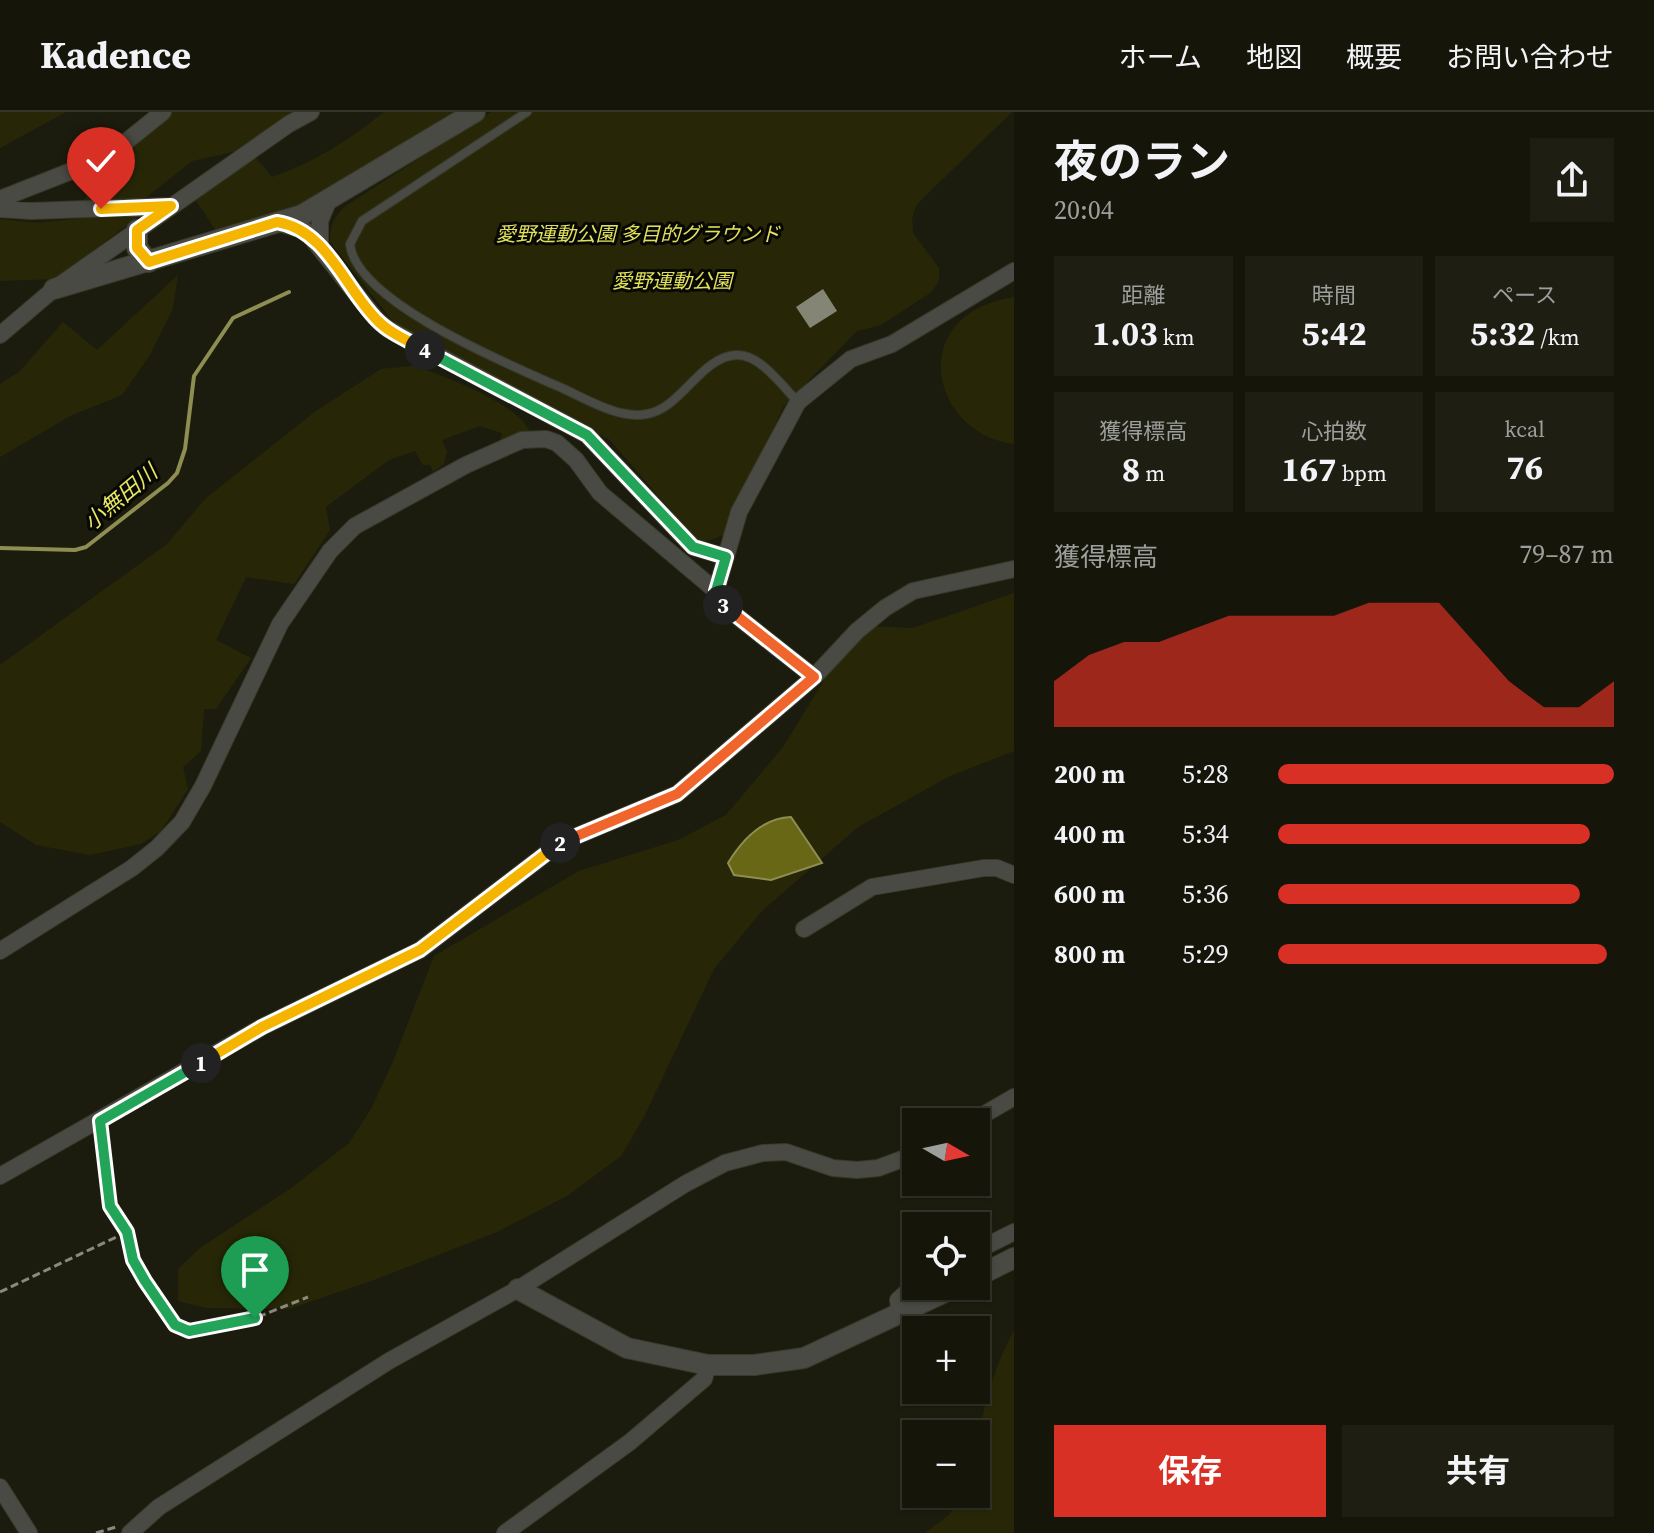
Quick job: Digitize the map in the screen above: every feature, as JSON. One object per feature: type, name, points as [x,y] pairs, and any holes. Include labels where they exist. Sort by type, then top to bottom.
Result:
[{"type":"street","points":[[0,199],[107,157],[163,112]]},
{"type":"street","points":[[0,335],[54,289],[311,112]]},
{"type":"street","points":[[54,289],[302,215],[475,112]]},
{"type":"street","points":[[320,246],[320,221],[329,199]]},
{"type":"street","points":[[0,209],[31,211],[171,206]]},
{"type":"street","points":[[277,222],[306,231],[377,320],[388,329],[587,435],[693,547],[726,557]]},
{"type":"street","points":[[137,230],[137,248],[149,262]]},
{"type":"street","points":[[716,591],[739,512],[798,402],[851,359],[892,344],[1014,271]]},
{"type":"street","points":[[0,951],[132,868],[182,822],[203,786],[280,624],[330,551],[355,526],[466,465],[522,440],[546,439],[557,443],[576,460],[600,493],[716,591],[723,605],[814,677]]},
{"type":"street","points":[[0,1176],[262,1027],[420,950],[560,843],[677,794],[814,677],[857,631],[913,591],[1014,569]]},
{"type":"street","points":[[804,929],[872,887],[984,868],[997,868],[1014,875]]},
{"type":"street","points":[[990,1111],[1014,1097]]},
{"type":"street","points":[[130,1533],[159,1507],[376,1369],[518,1289],[685,1184],[725,1163],[763,1153],[786,1152],[833,1168],[857,1170],[878,1168],[902,1159]]},
{"type":"street","points":[[990,1244],[1014,1232]]},
{"type":"street","points":[[990,1270],[1014,1258]]},
{"type":"street","points":[[518,1289],[627,1348],[708,1365],[754,1365],[804,1358],[930,1300]]},
{"type":"street","points":[[900,1315],[897,1309],[902,1292]]},
{"type":"street","points":[[505,1533],[630,1442],[704,1379],[708,1365]]},
{"type":"street","points":[[0,1487],[29,1533]]},
{"type":"lane","points":[[527,112],[362,221],[350,244],[357,265],[402,306],[470,348],[622,413],[656,412],[717,362],[737,355],[755,359],[798,402]]},
{"type":"path","points":[[100,1121],[110,1206],[127,1232],[133,1260],[145,1281],[181,1330],[255,1318],[308,1297]]},
{"type":"path","points":[[0,1292],[127,1232]]},
{"type":"green space","points":[[0,112],[66,112],[0,148]]},
{"type":"green space","points":[[171,112],[303,112],[247,149],[192,161],[148,196],[138,217],[55,279],[0,281],[0,219],[37,223],[95,217],[94,204],[81,203],[121,152]]},
{"type":"green space","points":[[384,112],[462,112],[321,200],[219,235],[195,199],[256,158],[272,177],[303,164],[345,141]]},
{"type":"green space","name":"愛野運動公園","points":[[491,112],[1012,112],[917,204],[912,218],[913,233],[939,268],[939,280],[932,292],[881,325],[857,331],[783,407],[724,535],[705,542],[696,540],[610,440],[395,324],[330,242],[334,221],[347,205]]},
{"type":"green space","points":[[178,275],[173,308],[150,355],[122,395],[70,416],[0,457],[0,384],[19,372],[63,322],[97,350]]},
{"type":"green space","points":[[1014,297],[1014,444],[985,436],[963,419],[948,398],[941,373],[944,348],[956,326],[979,308]]},
{"type":"green space","points":[[414,366],[462,384],[499,403],[525,424],[531,435],[500,444],[502,433],[480,426],[442,440],[447,451],[444,464],[433,472],[430,465],[423,465],[415,451],[389,460],[326,507],[330,530],[294,584],[246,577],[216,640],[251,658],[216,709],[204,709],[201,751],[183,767],[188,789],[161,831],[141,844],[90,855],[36,845],[0,822],[0,665],[167,544],[206,498],[316,411],[381,369]]},
{"type":"green space","points":[[1014,593],[1014,751],[950,776],[858,827],[761,912],[714,969],[644,1117],[621,1156],[567,1196],[497,1232],[289,1309],[206,1308],[178,1301],[178,1269],[200,1248],[290,1189],[349,1143],[371,1109],[392,1064],[434,956],[579,871],[678,840],[726,815],[783,747],[842,651],[868,626],[913,628]]},
{"type":"green space","points":[[1014,1330],[1014,1533],[925,1533],[949,1515],[953,1508],[990,1508],[990,1420],[982,1420],[985,1404],[990,1404],[990,1387]]},
{"type":"shaded area","points":[[791,817],[822,863],[771,880],[734,875],[728,863],[740,846],[762,826]]},
{"type":"building","points":[[823,289],[837,311],[810,328],[796,307]]},
{"type":"waterway","name":"小無田川","points":[[0,548],[75,550],[86,547],[168,483],[177,473],[185,449],[194,376],[233,318],[289,292]]},
{"type":"route","points":[[101,209],[171,206],[137,230],[140,256],[149,262],[277,222],[306,231],[377,320],[388,329],[563,421],[607,452],[693,547],[726,557],[716,591],[723,605],[814,677],[775,708],[694,783],[677,794],[560,843],[420,950],[262,1027],[100,1121],[111,1188],[110,1206],[127,1232],[133,1260],[175,1325],[189,1331],[255,1318]]},
{"type":"park label","name":"愛野運動公園 多目的グラウンド","points":[[638,234]]}]
